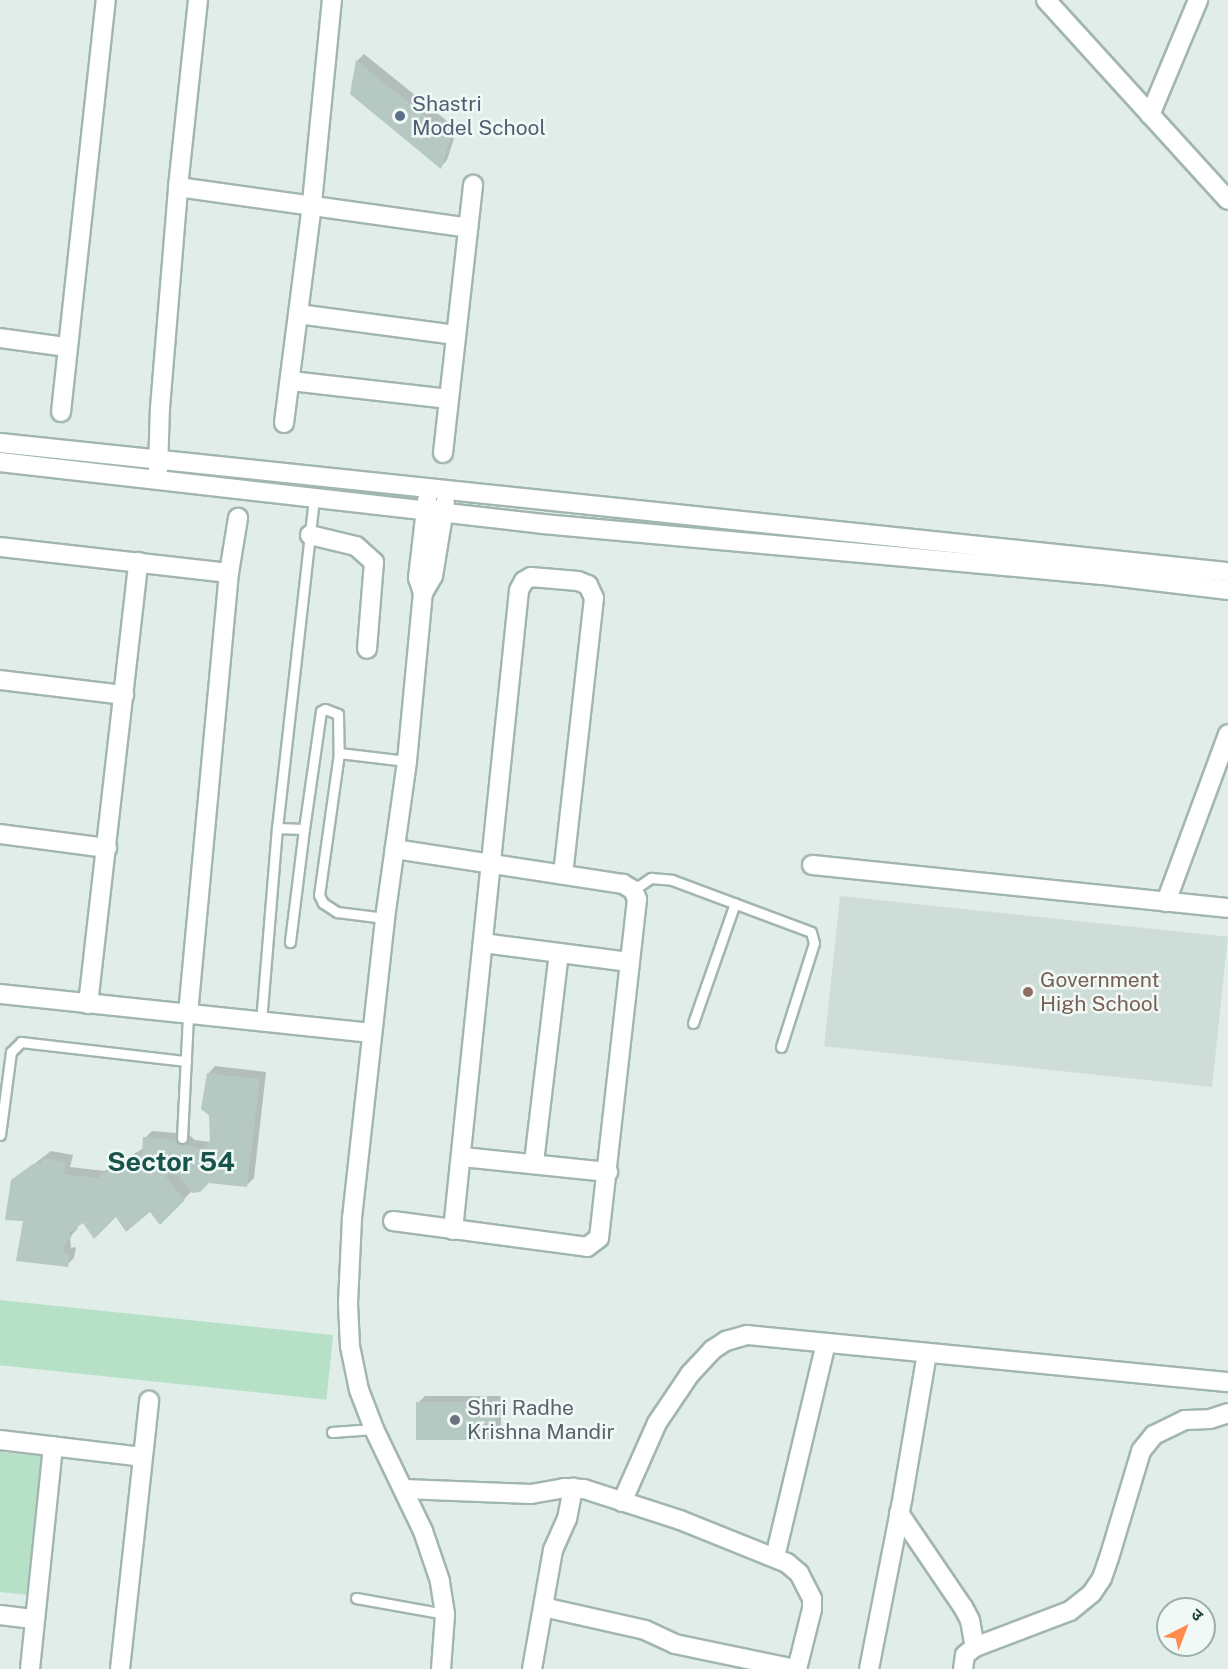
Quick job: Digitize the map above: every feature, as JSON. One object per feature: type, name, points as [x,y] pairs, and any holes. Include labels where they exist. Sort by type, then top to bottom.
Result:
[{"type":"street","points":[[61,412],[106,0]]},
{"type":"street","points":[[157,479],[178,187],[198,0]]},
{"type":"street","points":[[285,423],[312,203],[332,0]]},
{"type":"street","points":[[1046,0],[1228,200]]},
{"type":"street","points":[[1150,115],[1198,0]]},
{"type":"street","points":[[443,453],[473,185]]},
{"type":"street","points":[[178,187],[312,203],[468,228]]},
{"type":"street","points":[[298,314],[456,334]]},
{"type":"street","points":[[0,338],[67,347]]},
{"type":"street","points":[[291,381],[449,399]]},
{"type":"street","points":[[0,443],[1228,572]]},
{"type":"street","points":[[0,462],[434,512],[1102,575],[1228,590]]},
{"type":"street","points":[[438,489],[434,512],[433,576],[423,593],[407,761],[372,1033],[352,1218],[348,1303],[350,1346],[359,1390],[374,1429],[404,1489],[432,1554],[440,1581],[445,1614],[441,1669]]},
{"type":"street","points":[[188,1014],[229,573],[237,518]]},
{"type":"street","points":[[310,535],[356,546],[374,562],[367,649]]},
{"type":"street","points":[[0,547],[229,573]]},
{"type":"street","points":[[88,1004],[138,562]]},
{"type":"street","points":[[453,1230],[519,590],[526,578],[578,580],[588,585],[594,598],[563,873]]},
{"type":"street","points":[[0,680],[124,695]]},
{"type":"street","points":[[1166,902],[1228,734]]},
{"type":"street","points":[[0,834],[107,848]]},
{"type":"street","points":[[393,1221],[587,1247],[599,1238],[638,899],[633,890],[623,884],[395,849]]},
{"type":"street","points":[[812,865],[1228,908]]},
{"type":"street","points":[[483,943],[630,962]]},
{"type":"street","points":[[534,1162],[559,953]]},
{"type":"street","points":[[0,994],[372,1033]]},
{"type":"street","points":[[462,1156],[534,1162],[608,1172]]},
{"type":"street","points":[[622,1502],[657,1423],[690,1374],[712,1350],[726,1341],[747,1335],[1228,1383]]},
{"type":"street","points":[[775,1557],[825,1343]]},
{"type":"street","points":[[869,1669],[927,1353]]},
{"type":"street","points":[[120,1669],[149,1401]]},
{"type":"street","points":[[963,1669],[965,1655],[975,1647],[1070,1611],[1083,1603],[1102,1578],[1137,1462],[1147,1441],[1175,1423],[1210,1419],[1228,1413]]},
{"type":"street","points":[[0,1440],[142,1457]]},
{"type":"street","points":[[30,1669],[53,1446]]},
{"type":"street","points":[[404,1489],[531,1494],[573,1488],[680,1520],[775,1557],[799,1573],[812,1599],[812,1609],[796,1669],[675,1644],[645,1630],[543,1607]]},
{"type":"street","points":[[532,1669],[553,1550],[567,1519],[573,1488]]},
{"type":"street","points":[[899,1513],[963,1607],[970,1620],[975,1647]]},
{"type":"street","points":[[0,1615],[35,1619]]},
{"type":"lane","points":[[261,1022],[277,828],[314,497]]},
{"type":"lane","points":[[290,942],[319,717],[325,709],[338,714],[339,753],[319,895],[323,903],[336,912],[385,918]]},
{"type":"lane","points":[[339,753],[407,761]]},
{"type":"lane","points":[[277,828],[304,829]]},
{"type":"lane","points":[[633,890],[651,878],[661,878],[811,932],[814,943],[781,1047]]},
{"type":"lane","points":[[693,1023],[735,903]]},
{"type":"lane","points":[[182,1138],[188,1014]]},
{"type":"lane","points":[[0,1135],[11,1052],[21,1042],[186,1061]]},
{"type":"lane","points":[[332,1432],[374,1429]]},
{"type":"lane","points":[[356,1598],[445,1614]]},
{"type":"shaded area","name":"Government High School","points":[[840,896],[1228,937],[1212,1087],[824,1046]]},
{"type":"green space","points":[[0,1300],[333,1335],[326,1400],[0,1365]]},
{"type":"green space","points":[[0,1452],[42,1456],[28,1595],[0,1592]]},
{"type":"building","points":[[356,60],[451,137],[441,169],[350,94]]},
{"type":"building","points":[[207,1073],[260,1079],[247,1187],[209,1183],[200,1192],[192,1193],[178,1175],[168,1173],[166,1177],[185,1200],[160,1225],[150,1212],[126,1232],[116,1217],[94,1239],[83,1223],[69,1233],[72,1236],[64,1246],[65,1254],[70,1254],[68,1267],[16,1261],[23,1221],[5,1220],[11,1180],[33,1164],[41,1164],[42,1157],[66,1162],[64,1174],[98,1178],[102,1173],[107,1172],[108,1166],[117,1165],[132,1155],[142,1155],[143,1137],[181,1140],[188,1146],[203,1149],[210,1140],[210,1116],[201,1109]]},
{"type":"building","points":[[416,1402],[495,1402],[495,1440],[416,1440]]},
{"type":"place","name":"Shastri Model School","points":[[400,116]]},
{"type":"place","name":"Government High School","points":[[1028,992]]},
{"type":"place","name":"Shri Radhe Krishna Mandir","points":[[455,1420]]},
{"type":"district","name":"Sector 54","points":[[171,1162]]}]
